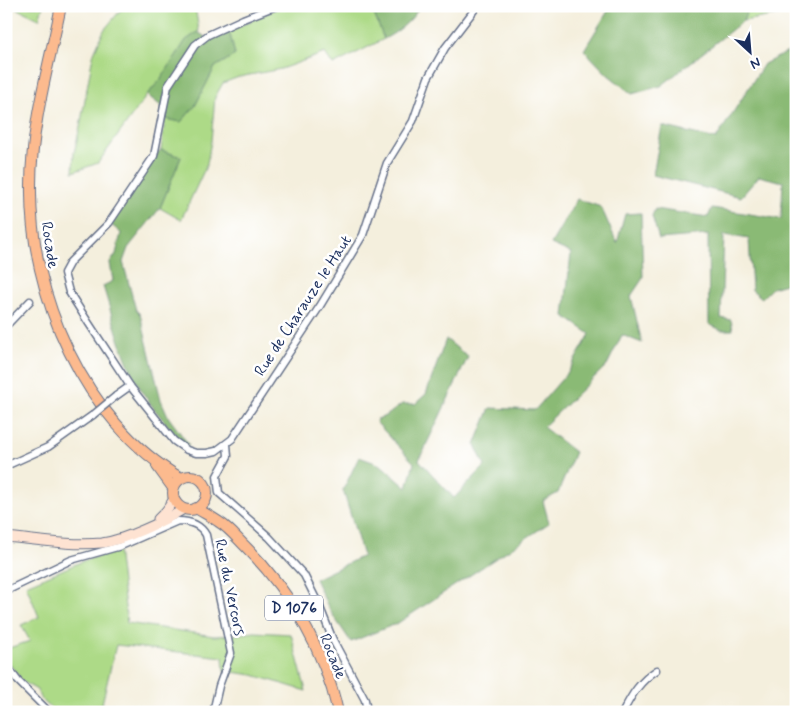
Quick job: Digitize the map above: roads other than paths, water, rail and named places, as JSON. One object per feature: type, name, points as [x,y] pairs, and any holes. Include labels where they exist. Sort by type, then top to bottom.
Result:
[{"type":"main road","name":"Rocade","points":[[62,6],[41,103],[32,163],[31,206],[35,250],[45,292],[70,355],[107,412],[150,458],[174,494]]},
{"type":"main road","name":"Rocade","points":[[150,458],[181,478]]},
{"type":"main road","points":[[191,476],[201,480],[206,489],[205,499],[196,508],[184,509],[176,503],[174,494],[175,484],[181,478],[191,476]]},
{"type":"main road","name":"Rocade","points":[[205,499],[221,523],[255,556],[287,596],[317,650],[332,689],[338,712]]},
{"type":"main road","name":"Rocade","points":[[196,508],[221,523]]},
{"type":"street","name":"Rue de Charauze le Haut","points":[[276,6],[208,35],[195,44],[168,86],[154,156],[109,223],[70,262],[64,273],[69,292],[130,386],[174,441],[187,450],[196,453],[207,454],[216,451],[232,439],[320,306],[363,235],[387,163],[413,121],[428,78],[445,48],[475,10]]},
{"type":"street","points":[[6,326],[30,301]]},
{"type":"street","points":[[6,466],[48,447],[130,386]]},
{"type":"street","points":[[227,444],[228,456],[217,476],[219,493],[269,537],[304,575],[333,640],[364,700],[367,712]]},
{"type":"street","points":[[152,524],[166,511],[174,494]]},
{"type":"street","points":[[6,537],[80,544],[118,540],[184,509]]},
{"type":"street","name":"Rue du Vercors","points":[[6,591],[71,560],[121,546],[178,521],[188,521],[197,524],[206,535],[231,654],[219,686],[213,712]]},
{"type":"street","points":[[6,665],[18,682],[49,712]]},
{"type":"street","points":[[623,712],[633,692],[641,682],[657,670]]}]
